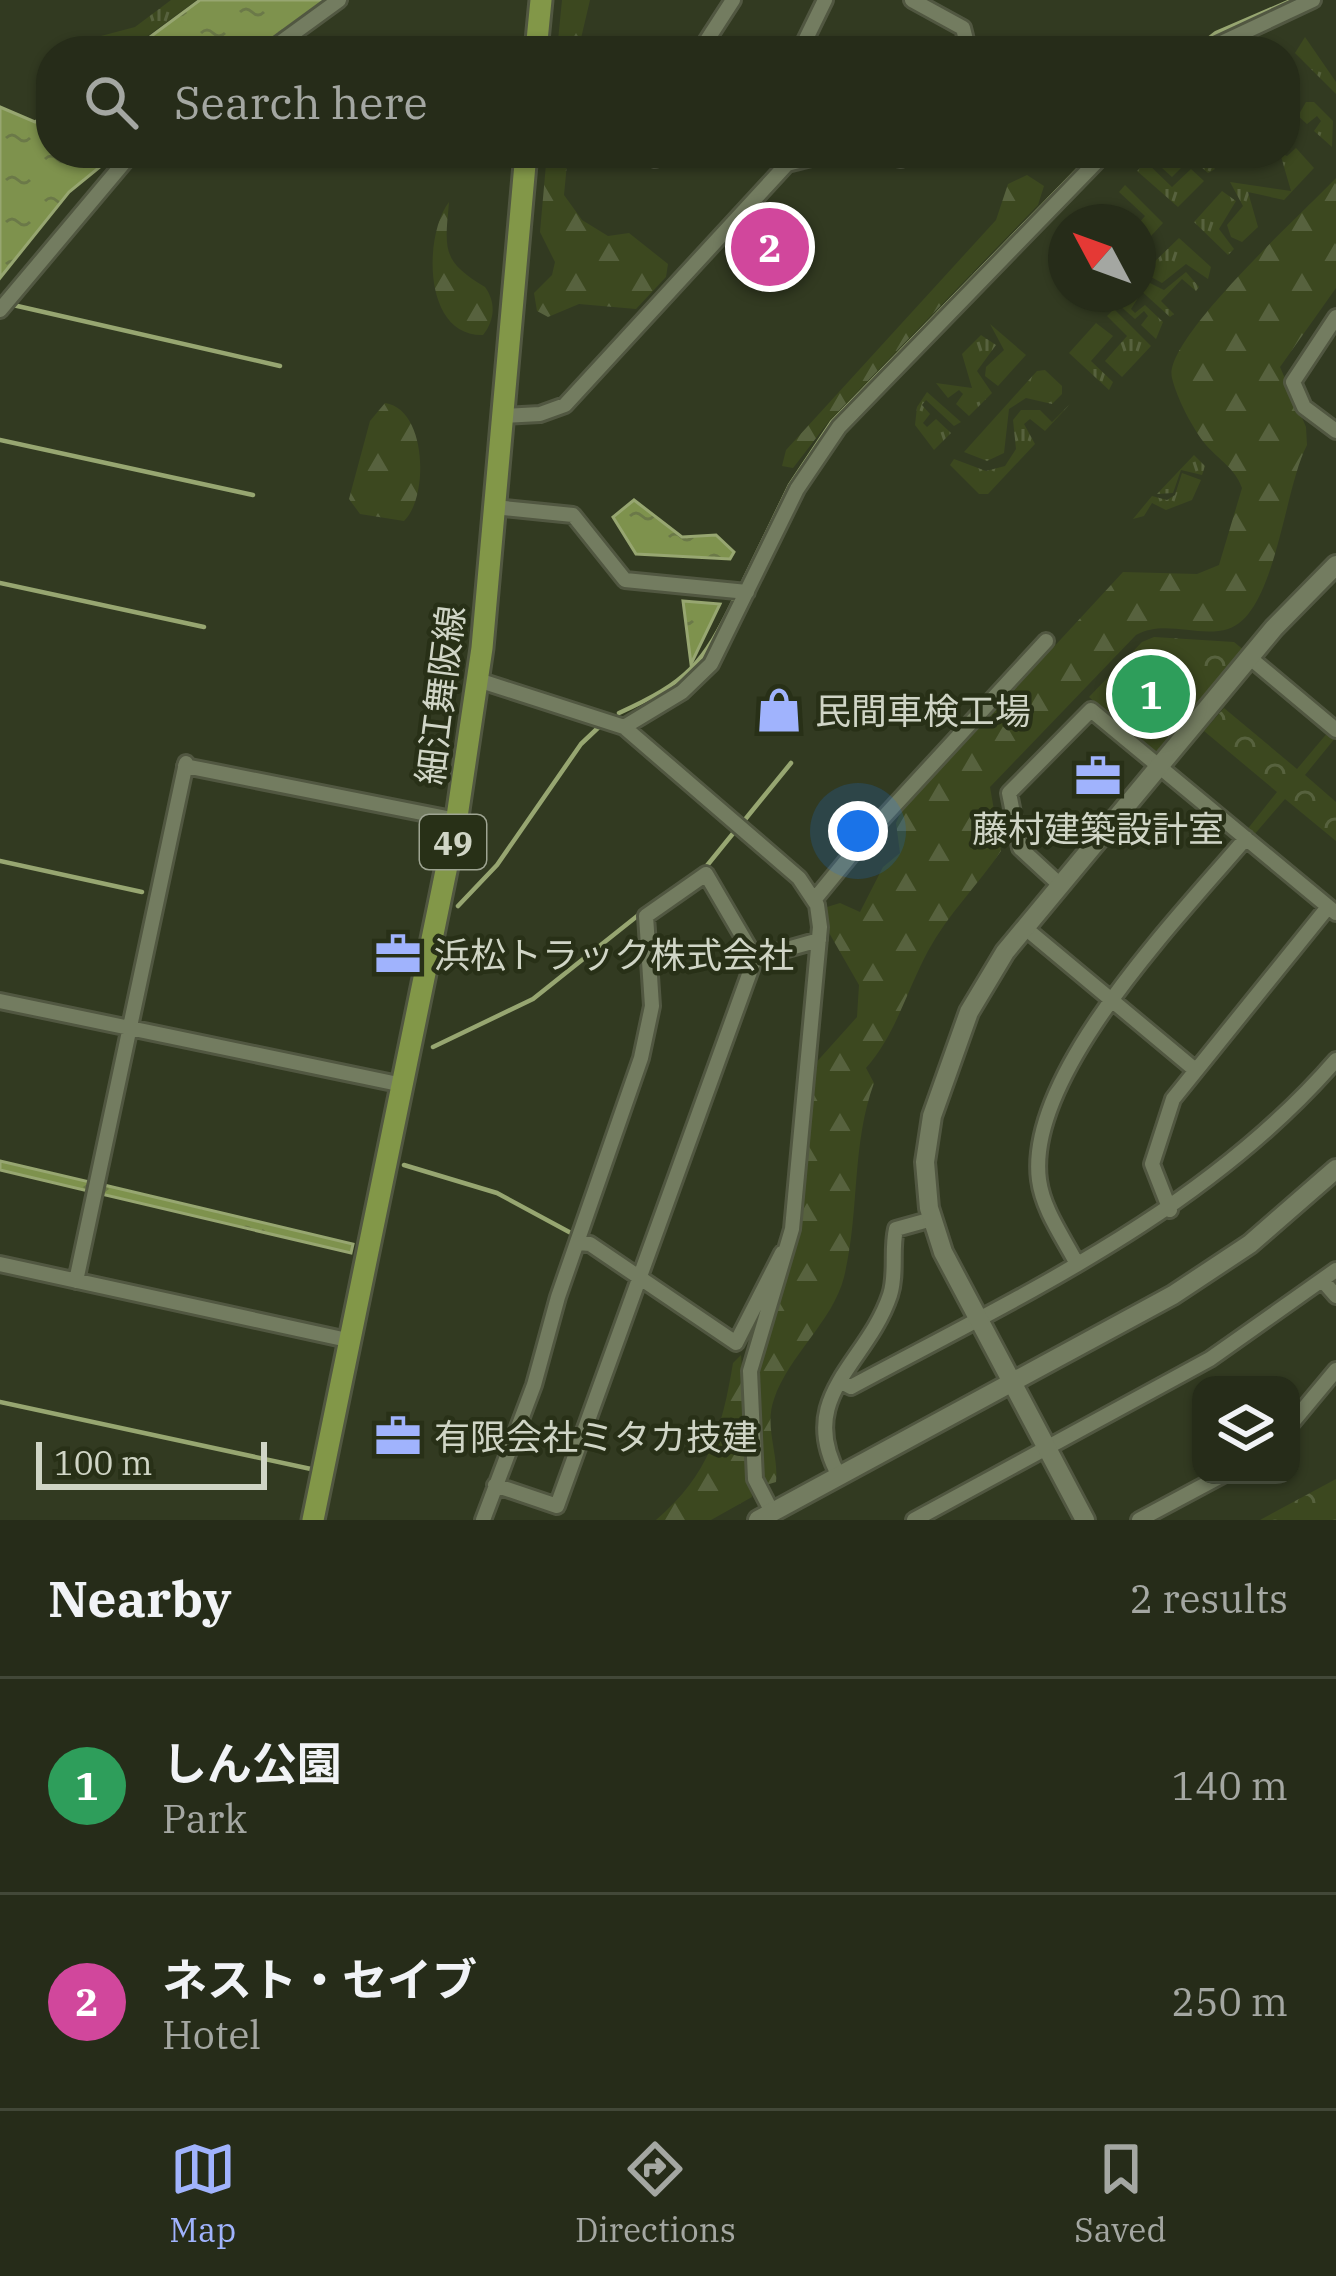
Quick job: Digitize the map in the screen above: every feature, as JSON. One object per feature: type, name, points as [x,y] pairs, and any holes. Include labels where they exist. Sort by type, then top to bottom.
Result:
[{"type":"main road","points":[[537,36],[541,0]]},
{"type":"main road","name":"細江舞阪線","points":[[313,1520],[457,820],[478,680],[525,168]]},
{"type":"street","points":[[290,36],[339,0]]},
{"type":"street","points":[[807,36],[825,0]]},
{"type":"street","points":[[911,0],[963,28],[966,36]]},
{"type":"street","points":[[1236,36],[1313,0]]},
{"type":"street","points":[[709,36],[728,2]]},
{"type":"street","points":[[0,310],[119,168]]},
{"type":"street","points":[[502,416],[540,414],[565,405],[783,168]]},
{"type":"street","points":[[624,727],[702,674],[797,489],[828,440],[1091,168]]},
{"type":"street","points":[[1336,317],[1293,382],[1304,407],[1336,432]]},
{"type":"street","points":[[494,507],[572,515],[626,580],[747,592]]},
{"type":"street","points":[[1084,1520],[977,1318],[932,1219],[925,1162],[932,1116],[969,1012],[1024,927],[1250,657],[1336,565]]},
{"type":"street","points":[[814,900],[1046,641]]},
{"type":"street","points":[[1250,657],[1336,730]]},
{"type":"street","points":[[478,680],[624,727],[799,878],[814,900],[819,940],[787,1255],[750,1371],[754,1479],[780,1514],[839,1476],[1212,1270],[1336,1169]]},
{"type":"street","points":[[1060,884],[1020,848],[1009,800],[1013,787],[1090,710],[1332,910],[1193,1068],[1173,1099],[1154,1152],[1154,1175],[1170,1210]]},
{"type":"street","points":[[76,1281],[185,765],[457,820]]},
{"type":"street","points":[[1077,1264],[1042,1194],[1039,1157],[1074,1056],[1111,999],[1246,838]]},
{"type":"street","points":[[483,1520],[640,1058],[652,1006],[646,916],[706,874],[755,958]]},
{"type":"street","points":[[1024,927],[1193,1068]]},
{"type":"street","points":[[755,958],[819,940]]},
{"type":"street","points":[[495,1485],[557,1506],[755,958]]},
{"type":"street","points":[[0,1001],[404,1085]]},
{"type":"street","points":[[840,1381],[851,1387],[1170,1210],[1270,1130],[1336,1060]]},
{"type":"street","points":[[839,1476],[823,1425],[840,1381],[888,1300],[896,1228],[932,1219]]},
{"type":"street","points":[[579,1243],[590,1244],[736,1343],[780,1253],[787,1255]]},
{"type":"street","points":[[0,1264],[352,1341]]},
{"type":"street","points":[[914,1520],[1230,1348],[1330,1276],[1336,1296]]},
{"type":"street","points":[[1300,1413],[1336,1370]]},
{"type":"street","points":[[1139,1520],[1205,1484]]},
{"type":"green space","points":[[171,0],[197,0],[148,36],[101,36],[135,27]]},
{"type":"green space","points":[[562,0],[590,0],[582,36],[558,36]]},
{"type":"green space","points":[[1305,37],[1336,82],[1336,94],[1300,58]]},
{"type":"green space","points":[[1306,102],[1314,102],[1333,121],[1332,147],[1314,131],[1321,121],[1317,116],[1307,124],[1300,112]]},
{"type":"green space","points":[[1300,152],[1314,168],[1284,200],[1248,192],[1258,227],[1242,242],[1231,237],[1227,225],[1243,206],[1230,182],[1291,191],[1284,168],[1300,168]]},
{"type":"green space","points":[[546,168],[567,168],[564,195],[582,220],[608,236],[629,233],[668,264],[666,277],[636,309],[579,304],[548,317],[537,311],[534,293],[552,275],[555,262],[540,232]]},
{"type":"green space","points":[[1152,168],[1172,187],[1191,169],[1204,181],[1178,207],[1137,171]]},
{"type":"green space","points":[[1027,175],[1044,186],[1038,205],[830,420],[793,468],[782,466],[786,450],[996,220],[1008,184]]},
{"type":"green space","points":[[1336,178],[1336,288],[1280,367],[1306,427],[1307,445],[1268,576],[1244,619],[1228,629],[1158,629],[1136,635],[990,787],[1001,851],[936,937],[893,1027],[866,1068],[874,1083],[862,1131],[844,1277],[831,1308],[774,1399],[776,1482],[766,1485],[760,1477],[756,1372],[798,1230],[813,1066],[857,1017],[859,985],[828,931],[827,907],[840,903],[860,912],[883,867],[900,853],[896,823],[901,812],[1123,572],[1197,574],[1219,565],[1242,488],[1186,413],[1172,378],[1175,360],[1211,307]]},
{"type":"green space","points":[[1125,185],[1144,204],[1132,204],[1119,192]]},
{"type":"green space","points":[[1222,191],[1236,201],[1219,229],[1234,249],[1228,255],[1194,222]]},
{"type":"green space","points":[[449,202],[449,252],[491,299],[492,317],[483,335],[463,331],[448,319],[439,302],[434,281],[435,236]]},
{"type":"green space","points":[[1179,238],[1211,267],[1208,279],[1186,264],[1162,283],[1156,280],[1156,260]]},
{"type":"green space","points":[[1186,272],[1199,287],[1196,291],[1182,279],[1161,301],[1174,314],[1170,317],[1156,304],[1156,286],[1164,290]]},
{"type":"green space","points":[[1117,312],[1151,346],[1122,377],[1105,361],[1127,336],[1107,316]]},
{"type":"green space","points":[[1145,312],[1152,312],[1163,322],[1156,339],[1141,325],[1148,316]]},
{"type":"green space","points":[[1096,323],[1113,336],[1091,361],[1113,382],[1109,390],[1069,353]]},
{"type":"green space","points":[[990,324],[1026,355],[998,386],[985,376],[986,367],[1004,350]]},
{"type":"green space","points":[[981,335],[996,345],[977,371],[992,393],[969,416],[956,404],[963,394],[959,390],[948,398],[936,383],[972,388],[962,354]]},
{"type":"green space","points":[[1045,370],[1062,386],[1062,394],[1052,404],[1026,398],[1009,409],[1004,453],[987,461],[964,452],[1037,371]]},
{"type":"green space","points":[[927,392],[961,422],[954,426],[926,400],[922,405],[930,414],[923,423],[927,427],[936,419],[951,433],[934,450],[915,425],[917,407]]},
{"type":"green space","points":[[385,403],[409,421],[420,455],[417,493],[404,521],[360,514],[349,499],[370,421]]},
{"type":"green space","points":[[1071,403],[1045,431],[1030,419],[1024,424],[1035,444],[988,494],[979,494],[950,465],[954,459],[986,471],[1005,466],[1016,449],[1013,420],[1021,410],[1040,410],[1052,422]]},
{"type":"green space","points":[[1194,455],[1205,466],[1202,475],[1181,470],[1173,493],[1157,494]]},
{"type":"green space","points":[[1182,473],[1201,480],[1192,500],[1166,510],[1152,503],[1144,516],[1133,519],[1152,496],[1167,500],[1175,495]]},
{"type":"green space","points":[[1154,637],[1234,642],[1245,651],[1160,753],[1154,753],[1089,697],[1142,642]]},
{"type":"green space","points":[[1224,708],[1297,769],[1329,731],[1336,737],[1305,775],[1336,802],[1336,841],[1285,799],[1253,836],[1246,831],[1277,792],[1204,731]]},
{"type":"green space","points":[[741,1355],[752,1497],[711,1520],[656,1520],[701,1468],[718,1430],[733,1363]]},
{"type":"green space","points":[[1336,1479],[1336,1520],[1260,1520]]},
{"type":"water","points":[[200,0],[327,0],[276,36],[151,36]]},
{"type":"water","points":[[0,107],[36,121],[36,168],[99,168],[69,192],[0,278]]},
{"type":"water","points":[[634,500],[682,537],[716,535],[734,552],[730,559],[636,554],[613,517]]},
{"type":"water","points":[[683,601],[720,604],[691,664]]},
{"type":"water","points":[[0,1161],[90,1182],[88,1191],[0,1170]]},
{"type":"water","points":[[104,1185],[353,1244],[351,1253],[101,1194]]},
{"type":"waterway","points":[[1212,36],[1293,0]]},
{"type":"waterway","points":[[744,580],[790,485],[832,422],[1079,168]]},
{"type":"waterway","points":[[13,305],[280,366]]},
{"type":"waterway","points":[[0,440],[253,495]]},
{"type":"waterway","points":[[0,583],[204,627]]},
{"type":"waterway","points":[[619,713],[690,669],[713,640],[735,598]]},
{"type":"waterway","points":[[458,906],[497,865],[581,744],[600,726]]},
{"type":"waterway","points":[[743,822],[791,763]]},
{"type":"waterway","points":[[705,868],[735,831]]},
{"type":"waterway","points":[[0,861],[142,892]]},
{"type":"waterway","points":[[433,1047],[533,999],[641,913]]},
{"type":"waterway","points":[[404,1165],[497,1193],[571,1233]]},
{"type":"waterway","points":[[0,1402],[311,1469]]},
{"type":"place","name":"ネスト・セイブ","points":[[770,247]]},
{"type":"place","name":"しん公園","points":[[1151,694]]},
{"type":"place","name":"民間車検工場","points":[[779,710]]},
{"type":"place","name":"藤村建築設計室","points":[[1098,776]]},
{"type":"place","name":"浜松トラック株式会社","points":[[398,954]]},
{"type":"place","name":"有限会社ミタカ技建","points":[[398,1436]]}]
